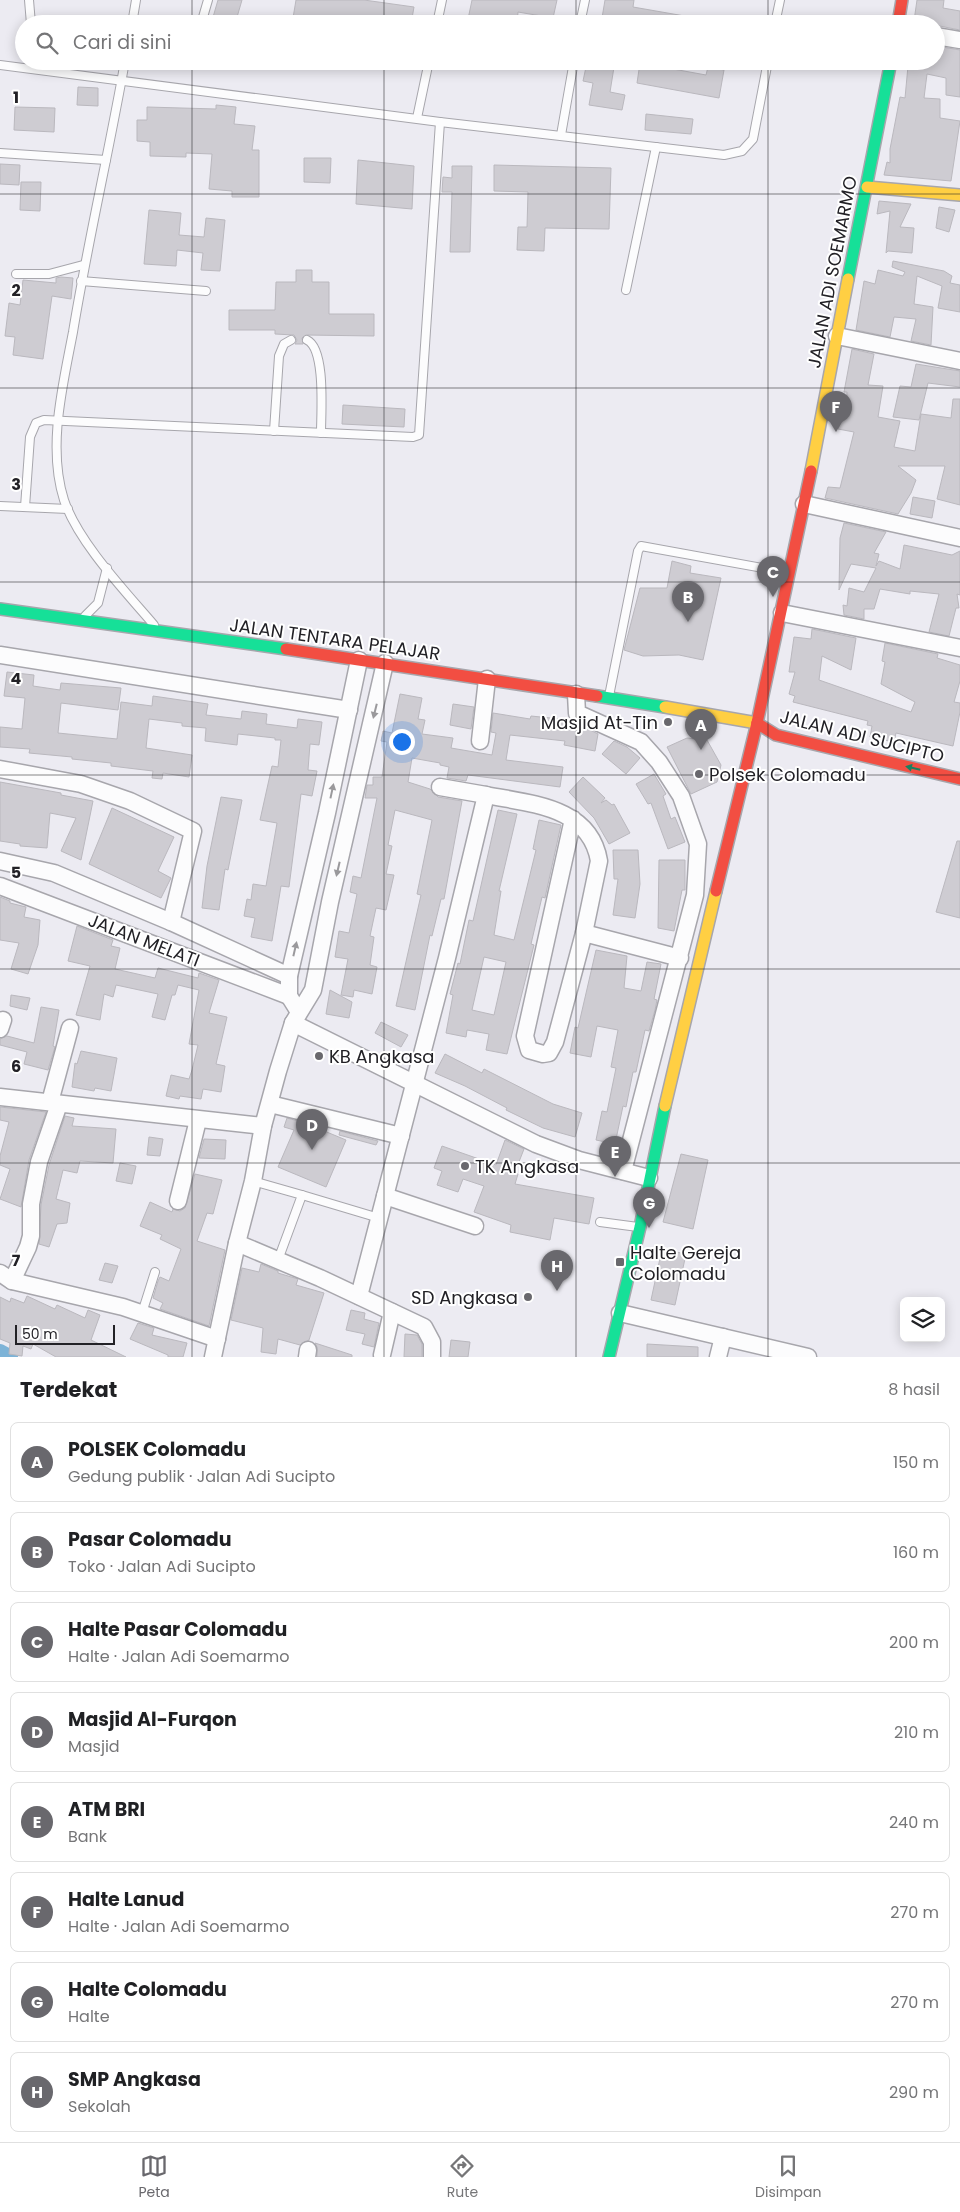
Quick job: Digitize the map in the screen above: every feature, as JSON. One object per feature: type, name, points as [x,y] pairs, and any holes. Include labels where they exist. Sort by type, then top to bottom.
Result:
[{"type":"main road","points":[[900,15],[902,0]]},
{"type":"main road","name":"JALAN ADI SOEMARMO","points":[[609,1357],[640,1227],[649,1178],[693,981],[757,723],[782,613],[889,70]]},
{"type":"main road","points":[[867,187],[960,195]]},
{"type":"main road","name":"JALAN TENTARA PELAJAR","points":[[0,609],[385,663],[665,707]]},
{"type":"main road","name":"JALAN ADI SUCIPTO","points":[[665,707],[722,715],[757,723],[779,721]]},
{"type":"main road","name":"JALAN ADI SUCIPTO","points":[[757,723],[776,735],[960,779]]},
{"type":"street","points":[[945,38],[960,40]]},
{"type":"street","points":[[837,336],[960,362]]},
{"type":"street","points":[[804,504],[960,538]]},
{"type":"street","points":[[782,613],[960,648]]},
{"type":"street","points":[[0,655],[349,710]]},
{"type":"street","points":[[360,660],[289,976],[289,996],[296,1017],[414,1084],[536,1144],[579,1160],[649,1178]]},
{"type":"street","points":[[213,1357],[237,1243],[254,1181],[263,1126],[296,1017],[313,990],[330,902],[385,663]]},
{"type":"street","points":[[480,741],[487,679]]},
{"type":"street","points":[[576,694],[576,713],[641,742],[659,762],[681,796],[696,831],[698,844],[697,881],[680,958],[623,1171]]},
{"type":"street","points":[[0,769],[81,784],[130,801],[192,831],[171,922]]},
{"type":"street","points":[[440,786],[558,810],[573,820],[584,828],[599,861],[584,933],[552,1049],[549,1053],[536,1053],[529,1050],[525,1036],[573,820]]},
{"type":"street","points":[[360,1296],[486,795]]},
{"type":"street","points":[[0,861],[54,873],[171,922],[289,976]]},
{"type":"street","name":"JALAN MELATI","points":[[0,886],[289,996]]},
{"type":"street","points":[[584,933],[680,958]]},
{"type":"street","points":[[70,1028],[31,1204],[31,1236],[28,1247],[6,1277],[142,1313],[217,1339]]},
{"type":"street","points":[[0,1097],[263,1126]]},
{"type":"street","points":[[270,1104],[401,1136]]},
{"type":"street","points":[[178,1201],[198,1120]]},
{"type":"street","points":[[385,1196],[475,1226]]},
{"type":"street","points":[[237,1243],[360,1296],[424,1327],[432,1342],[432,1357]]},
{"type":"street","points":[[382,1355],[392,1312]]},
{"type":"street","points":[[620,1313],[723,1337],[785,1355],[808,1357]]},
{"type":"street","points":[[718,1357],[723,1337]]},
{"type":"lane","points":[[29,0],[30,15]]},
{"type":"lane","points":[[134,15],[136,0]]},
{"type":"lane","points":[[204,15],[208,0]]},
{"type":"lane","points":[[439,15],[442,0]]},
{"type":"lane","points":[[582,15],[585,0]]},
{"type":"lane","points":[[777,15],[780,0]]},
{"type":"lane","points":[[0,65],[15,65]]},
{"type":"lane","points":[[62,70],[121,81],[440,122],[724,155],[742,151],[754,139],[766,70]]},
{"type":"lane","points":[[123,70],[83,265],[58,420],[59,478],[68,510],[107,568],[161,632]]},
{"type":"lane","points":[[417,118],[427,70]]},
{"type":"lane","points":[[561,136],[572,70]]},
{"type":"lane","points":[[25,507],[30,437],[32,428],[36,423],[44,420],[413,437],[419,435],[440,122]]},
{"type":"lane","points":[[626,290],[656,147]]},
{"type":"lane","points":[[0,154],[106,160]]},
{"type":"lane","points":[[16,274],[49,274],[83,265]]},
{"type":"lane","points":[[81,281],[206,291]]},
{"type":"lane","points":[[274,431],[279,356],[284,344],[291,340]]},
{"type":"lane","points":[[307,340],[314,346],[319,361],[322,433]]},
{"type":"lane","points":[[0,506],[68,510]]},
{"type":"lane","points":[[608,699],[638,551],[641,546],[790,572]]},
{"type":"lane","points":[[80,620],[98,603],[107,568]]},
{"type":"lane","points":[[254,1181],[380,1218]]},
{"type":"lane","points":[[278,1260],[302,1196]]},
{"type":"lane","points":[[600,1222],[640,1227]]},
{"type":"lane","points":[[142,1313],[155,1272]]},
{"type":"building","points":[[218,0],[242,0],[238,15],[214,15]]},
{"type":"building","points":[[296,0],[364,0],[414,7],[413,15],[294,15]]},
{"type":"building","points":[[472,0],[557,0],[554,15],[536,15],[518,12],[518,15],[469,15]]},
{"type":"building","points":[[605,0],[634,0],[633,7],[679,15],[602,15]]},
{"type":"building","points":[[917,0],[944,0],[943,8],[960,11],[960,30],[945,27],[945,15],[915,15]]},
{"type":"building","points":[[945,48],[960,50],[960,97],[946,95],[946,78],[927,74],[924,98],[940,99],[940,118],[960,121],[951,181],[884,175],[887,162],[890,163],[890,149],[900,97],[905,98],[908,70],[945,70]]},
{"type":"building","points":[[585,70],[614,70],[610,92],[625,95],[622,110],[589,105],[593,83],[583,81]]},
{"type":"building","points":[[639,70],[678,70],[706,75],[707,70],[724,70],[719,98],[637,83]]},
{"type":"building","points":[[78,87],[98,88],[98,106],[77,105]]},
{"type":"building","points":[[216,105],[236,107],[234,124],[255,126],[252,150],[259,150],[259,197],[232,197],[232,191],[209,189],[212,154],[186,153],[186,157],[150,156],[150,142],[137,141],[137,120],[147,120],[147,107],[216,109]]},
{"type":"building","points":[[15,107],[55,108],[54,132],[14,130]]},
{"type":"building","points":[[646,114],[693,119],[691,134],[645,130]]},
{"type":"building","points":[[304,158],[331,158],[330,183],[304,182]]},
{"type":"building","points":[[358,160],[414,166],[412,209],[356,204]]},
{"type":"building","points":[[0,164],[20,165],[19,185],[0,184]]},
{"type":"building","points":[[494,165],[611,168],[609,229],[545,228],[544,251],[517,250],[518,227],[527,227],[528,192],[494,191]]},
{"type":"building","points":[[452,166],[472,166],[470,252],[450,252],[452,192],[442,192],[443,177],[452,178]]},
{"type":"building","points":[[21,182],[41,182],[40,211],[20,210]]},
{"type":"building","points":[[879,201],[911,204],[900,227],[914,228],[912,253],[888,251],[886,253],[890,211],[877,214]]},
{"type":"building","points":[[939,207],[955,210],[949,232],[936,228]]},
{"type":"building","points":[[149,210],[181,213],[179,235],[204,237],[206,218],[225,220],[220,271],[201,270],[203,253],[177,250],[176,266],[144,264]]},
{"type":"building","points":[[893,261],[944,271],[952,276],[950,283],[960,285],[960,312],[938,308],[942,286],[917,276],[914,304],[933,307],[931,345],[911,341],[916,319],[894,317],[890,337],[856,330],[864,281],[875,284],[878,270],[903,276],[905,272],[892,267]]},
{"type":"building","points":[[296,270],[312,270],[312,282],[329,282],[329,314],[374,314],[374,336],[306,335],[302,338],[303,344],[295,344],[297,340],[294,335],[275,334],[275,330],[229,330],[229,310],[275,310],[276,282],[296,282]]},
{"type":"building","points":[[56,278],[73,278],[71,299],[52,296],[43,359],[13,355],[15,337],[5,336],[9,303],[20,305],[23,280],[56,283]]},
{"type":"building","points":[[852,349],[874,354],[868,385],[883,386],[878,417],[900,421],[894,447],[915,451],[921,414],[951,418],[953,399],[960,399],[960,505],[937,499],[945,466],[898,466],[916,480],[911,493],[898,514],[825,498],[828,487],[840,488],[854,432],[838,429],[846,408],[847,392],[844,392]]},
{"type":"building","points":[[916,364],[960,371],[960,387],[928,383],[919,420],[893,417],[900,386],[911,387]]},
{"type":"building","points":[[343,405],[405,409],[404,427],[342,424]]},
{"type":"building","points":[[913,497],[935,501],[932,518],[910,514]]},
{"type":"building","points":[[844,523],[886,532],[874,553],[879,554],[876,566],[879,561],[900,569],[904,545],[952,555],[960,551],[960,595],[957,594],[959,608],[956,608],[949,636],[929,632],[939,594],[910,591],[910,594],[880,589],[874,609],[864,609],[864,619],[844,615],[843,605],[847,606],[849,588],[864,592],[876,568],[851,564],[839,590],[840,538]]},
{"type":"building","points":[[672,561],[691,566],[690,573],[721,578],[703,660],[679,655],[643,656],[624,650],[640,588],[667,588]]},
{"type":"building","points":[[812,629],[856,638],[851,670],[822,656],[819,680],[911,712],[915,702],[881,684],[885,662],[882,661],[885,643],[938,654],[937,658],[960,665],[960,681],[954,702],[960,703],[960,712],[953,746],[896,733],[894,742],[870,737],[872,726],[867,725],[868,721],[793,702],[795,696],[789,694],[795,672],[789,672],[794,637],[811,639]]},
{"type":"building","points":[[7,672],[34,675],[33,686],[60,690],[61,683],[121,688],[118,710],[61,703],[58,733],[117,739],[121,702],[152,706],[153,696],[208,704],[206,715],[241,719],[242,711],[267,714],[266,724],[297,728],[298,719],[322,722],[319,745],[310,744],[308,770],[317,771],[312,796],[301,794],[289,887],[281,886],[272,941],[251,937],[255,918],[244,916],[247,899],[251,900],[253,884],[266,886],[277,823],[260,820],[272,766],[278,767],[281,740],[238,734],[237,745],[205,741],[206,728],[182,726],[182,723],[149,719],[146,748],[192,755],[189,777],[163,773],[162,779],[152,778],[153,771],[111,766],[111,763],[72,759],[72,757],[29,753],[30,749],[0,747],[0,727],[22,729],[25,698],[4,696]]},
{"type":"building","points":[[400,694],[422,698],[418,719],[425,720],[422,734],[453,738],[451,748],[492,755],[496,733],[491,732],[493,713],[530,719],[531,716],[570,720],[598,734],[595,751],[564,745],[565,741],[510,735],[506,760],[563,767],[560,787],[468,775],[466,781],[447,778],[449,767],[440,765],[440,763],[412,758],[408,782],[430,789],[438,797],[462,801],[444,899],[441,899],[432,936],[430,935],[415,1010],[396,1006],[421,895],[417,894],[432,820],[395,810],[388,845],[392,846],[386,874],[394,875],[386,910],[376,908],[370,936],[374,937],[370,965],[377,967],[372,994],[354,990],[353,997],[341,995],[348,959],[335,957],[339,931],[349,933],[357,894],[350,892],[353,876],[361,878],[377,798],[365,798],[367,785],[373,785],[373,777],[382,777],[387,742],[381,741],[383,731],[392,733]]},
{"type":"building","points":[[453,704],[474,707],[471,729],[450,725]]},
{"type":"building","name":"Polsek Colomadu","points":[[687,738],[707,740],[721,765],[717,782],[691,794],[667,747]]},
{"type":"building","points":[[614,741],[627,747],[640,758],[626,774],[602,754]]},
{"type":"building","points":[[654,774],[666,794],[663,796],[671,819],[675,817],[685,842],[668,849],[651,803],[648,804],[636,784]]},
{"type":"building","points":[[583,777],[605,798],[601,803],[606,800],[612,805],[614,804],[630,833],[609,844],[594,818],[569,792]]},
{"type":"building","points":[[0,782],[93,801],[81,860],[61,851],[76,818],[50,813],[47,848],[20,846],[20,844],[0,841]]},
{"type":"building","points":[[221,797],[242,800],[228,870],[225,869],[219,910],[202,908],[207,866]]},
{"type":"building","points":[[112,808],[174,837],[158,871],[171,878],[161,898],[89,864]]},
{"type":"building","points":[[498,810],[517,814],[499,891],[501,891],[494,935],[514,940],[536,850],[533,849],[539,820],[561,825],[545,898],[542,897],[531,944],[534,945],[507,1054],[486,1050],[489,1034],[467,1030],[466,1037],[446,1033],[453,995],[450,994],[458,963],[460,964],[469,920],[473,921]],"holes":[[[484,957],[506,962],[494,1015],[472,1010]]]},
{"type":"building","points":[[957,841],[960,841],[960,918],[936,912]]},
{"type":"building","points":[[613,850],[638,850],[640,884],[635,918],[613,915],[618,879],[614,879]]},
{"type":"building","points":[[659,860],[685,860],[685,890],[682,890],[674,931],[658,928]]},
{"type":"building","points":[[0,897],[10,901],[10,903],[26,907],[24,917],[40,920],[38,945],[28,974],[11,969],[19,943],[0,940]]},
{"type":"building","points":[[77,926],[113,940],[111,946],[120,948],[115,969],[155,978],[158,968],[198,978],[199,973],[219,980],[209,1013],[227,1017],[216,1064],[225,1066],[221,1092],[203,1089],[201,1099],[180,1096],[179,1099],[166,1096],[171,1075],[189,1079],[192,1070],[198,1045],[189,1044],[199,990],[178,985],[175,995],[172,995],[165,1020],[152,1017],[158,994],[116,985],[113,997],[104,994],[100,1020],[76,1015],[90,966],[68,961]]},
{"type":"building","points":[[596,950],[627,956],[624,988],[641,991],[647,962],[661,964],[654,999],[657,1000],[655,1010],[649,1031],[645,1030],[636,1072],[633,1072],[626,1107],[623,1106],[615,1144],[596,1140],[602,1111],[607,1112],[616,1068],[611,1067],[618,1030],[597,1026],[591,1057],[570,1053],[575,1027],[578,1028]]},
{"type":"building","points":[[330,990],[352,1002],[349,1018],[326,1014]]},
{"type":"building","points":[[11,995],[30,998],[27,1010],[10,1006]]},
{"type":"building","points":[[41,1007],[59,1010],[53,1046],[55,1047],[48,1070],[24,1064],[27,1052],[0,1045],[0,1039],[7,1036],[34,1043]]},
{"type":"building","points":[[381,1022],[408,1035],[401,1047],[375,1033]]},
{"type":"building","points":[[81,1051],[117,1058],[111,1091],[95,1088],[94,1091],[72,1087],[75,1063],[77,1064]]},
{"type":"building","points":[[445,1054],[482,1073],[484,1069],[553,1104],[582,1113],[575,1137],[543,1128],[506,1110],[507,1108],[465,1086],[435,1073]]},
{"type":"building","points":[[0,1107],[46,1112],[29,1160],[21,1207],[0,1199],[10,1169],[0,1165],[0,1156],[9,1122],[0,1120]]},
{"type":"building","points":[[65,1116],[74,1118],[72,1126],[116,1129],[113,1163],[80,1161],[77,1173],[63,1170],[56,1199],[70,1203],[67,1223],[57,1224],[49,1247],[39,1244],[41,1205],[49,1165]]},
{"type":"building","points":[[287,1118],[305,1123],[346,1140],[326,1187],[278,1167],[294,1130],[284,1127]]},
{"type":"building","points":[[340,1131],[378,1141],[376,1145],[339,1135]]},
{"type":"building","points":[[149,1137],[163,1139],[160,1156],[147,1155]]},
{"type":"building","points":[[204,1139],[226,1140],[225,1159],[199,1158]]},
{"type":"building","points":[[505,1140],[524,1149],[515,1172],[518,1174],[515,1184],[594,1198],[589,1224],[554,1218],[550,1240],[510,1232],[511,1225],[474,1212],[484,1186],[463,1179],[458,1192],[437,1185],[442,1171],[434,1168],[442,1146],[496,1165]]},
{"type":"building","points":[[681,1154],[708,1160],[693,1229],[663,1222]]},
{"type":"building","points":[[120,1163],[136,1166],[132,1184],[116,1181]]},
{"type":"building","points":[[195,1174],[222,1180],[213,1214],[207,1213],[197,1241],[225,1250],[209,1326],[160,1309],[163,1303],[153,1298],[158,1281],[160,1277],[169,1281],[181,1249],[160,1239],[162,1235],[140,1226],[150,1202],[172,1212],[173,1209],[180,1211],[185,1208]]},
{"type":"building","points":[[662,1249],[686,1254],[675,1305],[651,1300]]},
{"type":"building","points":[[105,1263],[118,1266],[112,1283],[99,1280]]},
{"type":"building","points":[[261,1264],[278,1271],[278,1273],[298,1279],[296,1285],[324,1293],[309,1340],[300,1345],[278,1339],[276,1354],[261,1352],[263,1328],[231,1320],[242,1268],[259,1272]]},
{"type":"building","points":[[27,1296],[55,1309],[57,1305],[85,1318],[88,1310],[100,1315],[91,1340],[126,1357],[56,1357],[33,1344],[31,1349],[23,1346],[22,1356],[9,1354],[10,1343],[0,1339],[0,1297],[10,1302],[11,1298],[24,1303]]},
{"type":"building","points":[[351,1310],[365,1313],[364,1319],[379,1323],[374,1347],[362,1344],[365,1334],[346,1330]]},
{"type":"building","points":[[138,1323],[154,1328],[152,1335],[187,1343],[183,1357],[168,1357],[168,1355],[130,1339]]},
{"type":"building","points":[[405,1334],[417,1335],[422,1344],[422,1357],[404,1357]]},
{"type":"building","points":[[451,1340],[470,1342],[468,1357],[449,1357]]},
{"type":"building","points":[[315,1343],[352,1355],[352,1357],[317,1357]]},
{"type":"building","points":[[647,1344],[698,1347],[698,1357],[647,1357]]},
{"type":"waterway","points":[[0,1351],[11,1357]]},
{"type":"traffic: fast","points":[[848,279],[889,70]]},
{"type":"traffic: fast","points":[[0,609],[286,649]]},
{"type":"traffic: fast","points":[[597,696],[665,707]]},
{"type":"traffic: fast","points":[[609,1357],[640,1227],[665,1106]]},
{"type":"traffic: slow","points":[[867,187],[960,195]]},
{"type":"traffic: slow","points":[[811,471],[848,279]]},
{"type":"traffic: slow","points":[[665,707],[757,723]]},
{"type":"traffic: slow","points":[[665,1106],[716,891]]},
{"type":"traffic: jam","points":[[900,15],[902,0]]},
{"type":"traffic: jam","points":[[757,723],[811,471]]},
{"type":"traffic: jam","points":[[286,649],[597,696]]},
{"type":"traffic: jam","points":[[716,891],[757,723]]},
{"type":"traffic: jam","points":[[757,723],[776,735],[960,779]]},
{"type":"place","name":"Halte Lanud","points":[[836,432]]},
{"type":"place","name":"Halte Pasar Colomadu","points":[[773,597]]},
{"type":"place","name":"Pasar Colomadu","points":[[688,622]]},
{"type":"place","name":"Masjid At-Tin","points":[[668,722]]},
{"type":"place","name":"POLSEK Colomadu","points":[[701,750]]},
{"type":"place","name":"Polsek Colomadu","points":[[699,774]]},
{"type":"place","name":"KB Angkasa","points":[[319,1056]]},
{"type":"place","name":"Masjid Al-Furqon","points":[[312,1150]]},
{"type":"place","name":"TK Angkasa","points":[[465,1166]]},
{"type":"place","name":"ATM BRI","points":[[615,1177]]},
{"type":"place","name":"Halte Colomadu","points":[[649,1228]]},
{"type":"place","name":"Halte Gereja Colomadu","points":[[620,1262]]},
{"type":"place","name":"SMP Angkasa","points":[[557,1291]]},
{"type":"place","name":"SD Angkasa","points":[[528,1297]]}]
